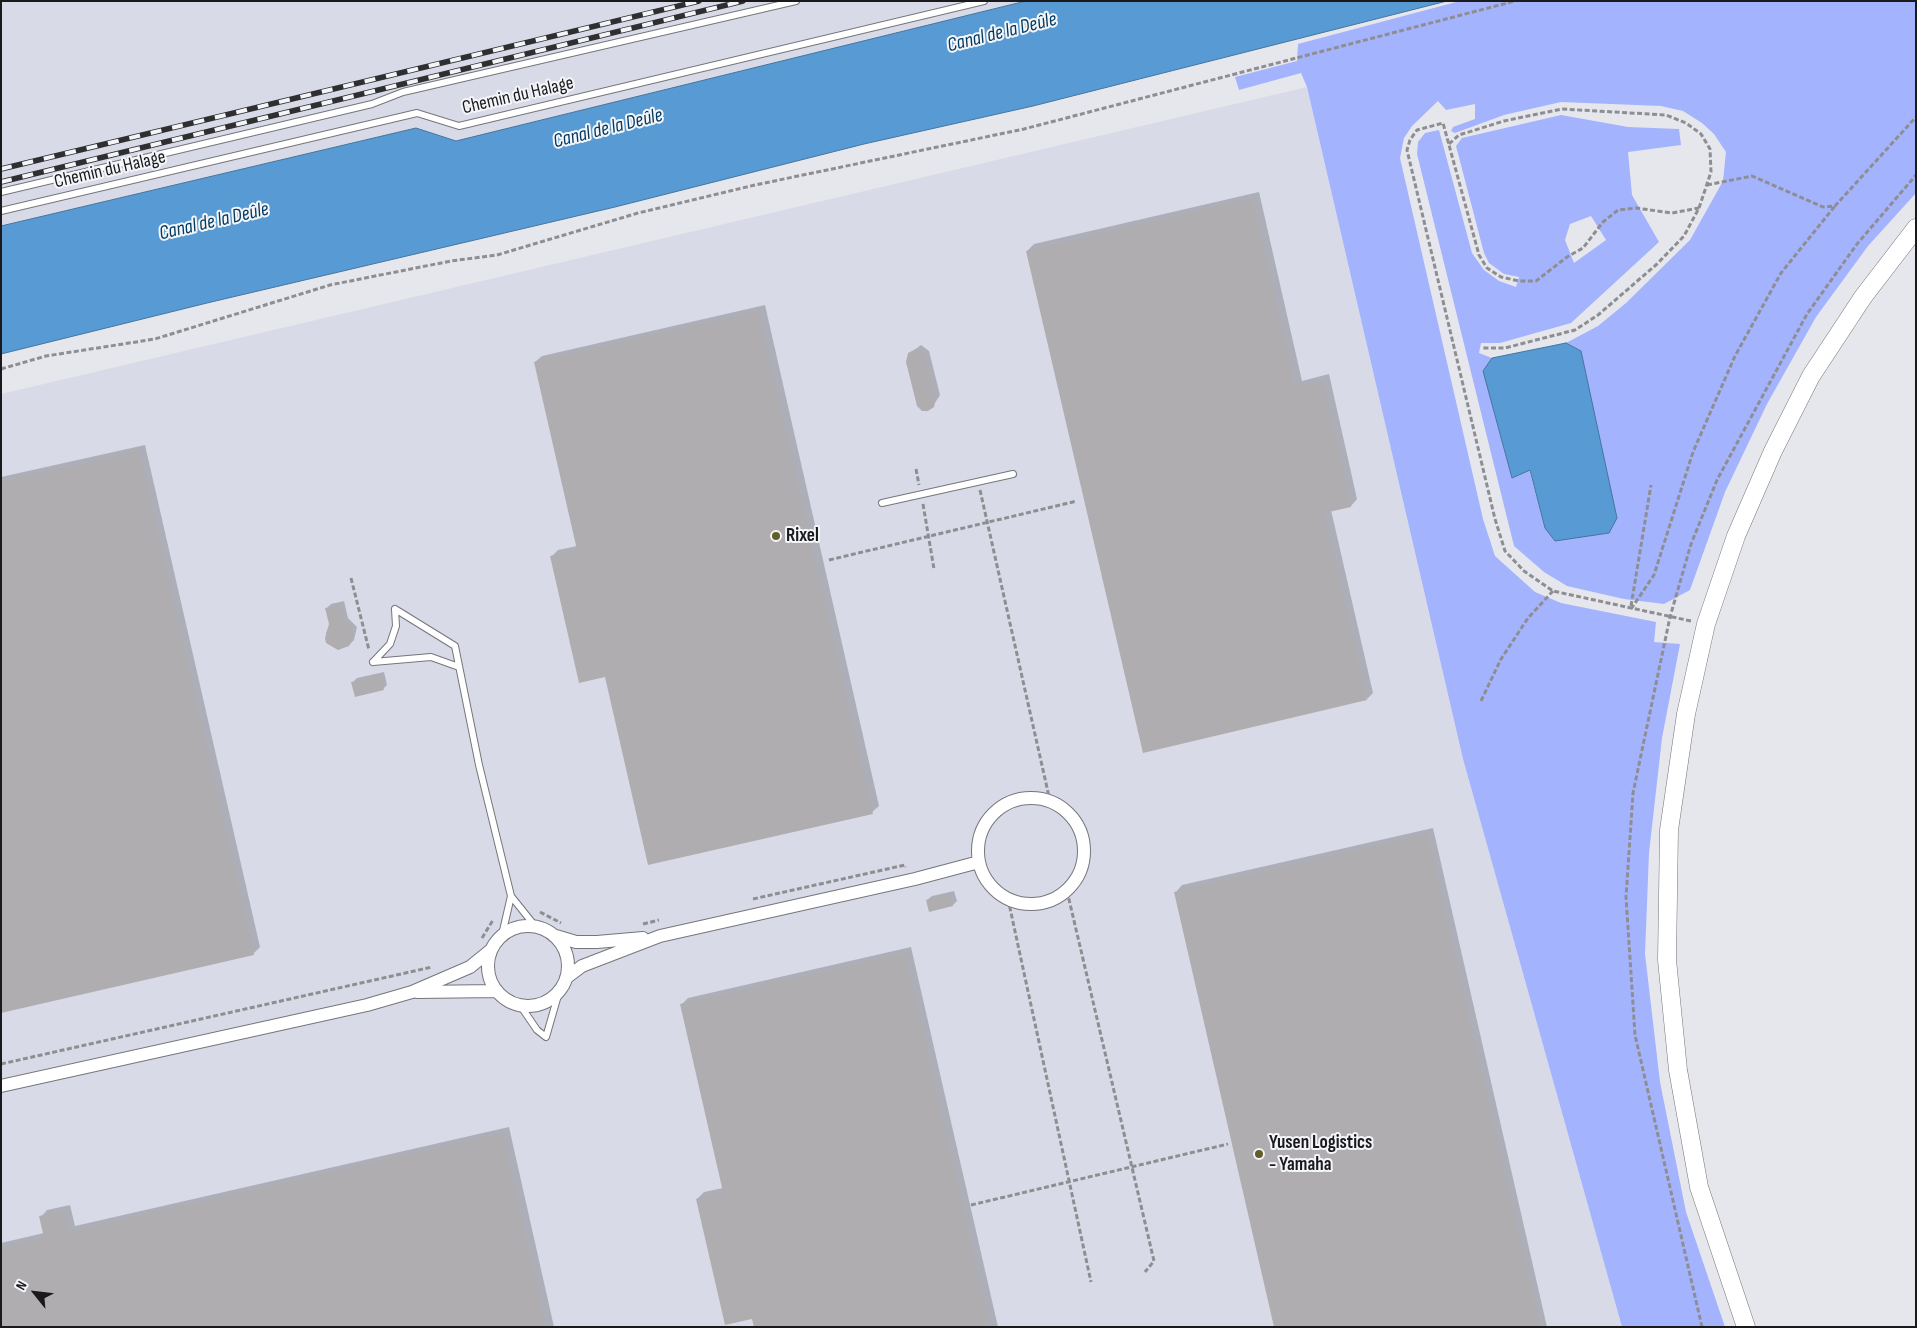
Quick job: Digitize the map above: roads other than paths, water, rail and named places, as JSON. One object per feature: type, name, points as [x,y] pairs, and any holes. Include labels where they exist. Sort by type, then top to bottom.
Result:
[{"type":"main road","points":[[1746,1327],[1699,1187],[1678,1070],[1667,960],[1669,830],[1686,714],[1706,624],[1736,536],[1773,451],[1811,376],[1863,297],[1916,228]]},
{"type":"street","points":[[1031,797],[1050,801],[1066,810],[1076,821],[1083,838],[1085,854],[1080,874],[1066,891],[1057,898],[1043,904],[1028,905],[1008,899],[992,888],[985,879],[979,862],[980,836],[990,817],[1000,807],[1015,800],[1031,797]]},
{"type":"street","points":[[1,1086],[367,1005],[412,992],[470,967],[491,950],[502,935],[519,926],[535,926],[546,929],[556,936],[576,942],[660,936],[910,880],[979,862]]},
{"type":"street","points":[[491,950],[488,969],[497,991],[512,1002],[520,1005],[538,1005],[549,1000],[559,992],[566,978],[568,965],[566,953],[556,936]]},
{"type":"street","points":[[566,978],[582,966],[660,936]]},
{"type":"street","points":[[412,992],[497,991]]},
{"type":"lane","points":[[1,192],[372,104],[403,92],[796,1]]},
{"type":"lane","name":"Chemin du Halage","points":[[1,212],[417,113],[459,126],[984,1]]},
{"type":"lane","points":[[882,503],[1013,474]]},
{"type":"lane","points":[[459,668],[431,657],[372,662],[390,644],[396,626],[395,609],[455,646],[479,765],[511,896],[508,919],[502,935]]},
{"type":"lane","points":[[511,896],[535,926]]},
{"type":"lane","points":[[520,1005],[537,1030],[546,1037],[559,992]]},
{"type":"water","name":"Canal de la Deûle","points":[[1026,1],[1447,1],[1033,106],[864,144],[615,207],[207,303],[1,354],[1,226],[416,128],[456,141]]},
{"type":"water","points":[[1566,343],[1581,351],[1617,518],[1609,533],[1555,541],[1545,528],[1530,470],[1512,478],[1483,371],[1492,358]]},
{"type":"railway","points":[[1,169],[699,1]]},
{"type":"railway","points":[[1,182],[743,1]]},
{"type":"place","name":"Rixel","points":[[776,536]]},
{"type":"place","name":"Yusen Logistics - Yamaha","points":[[1259,1154]]}]
